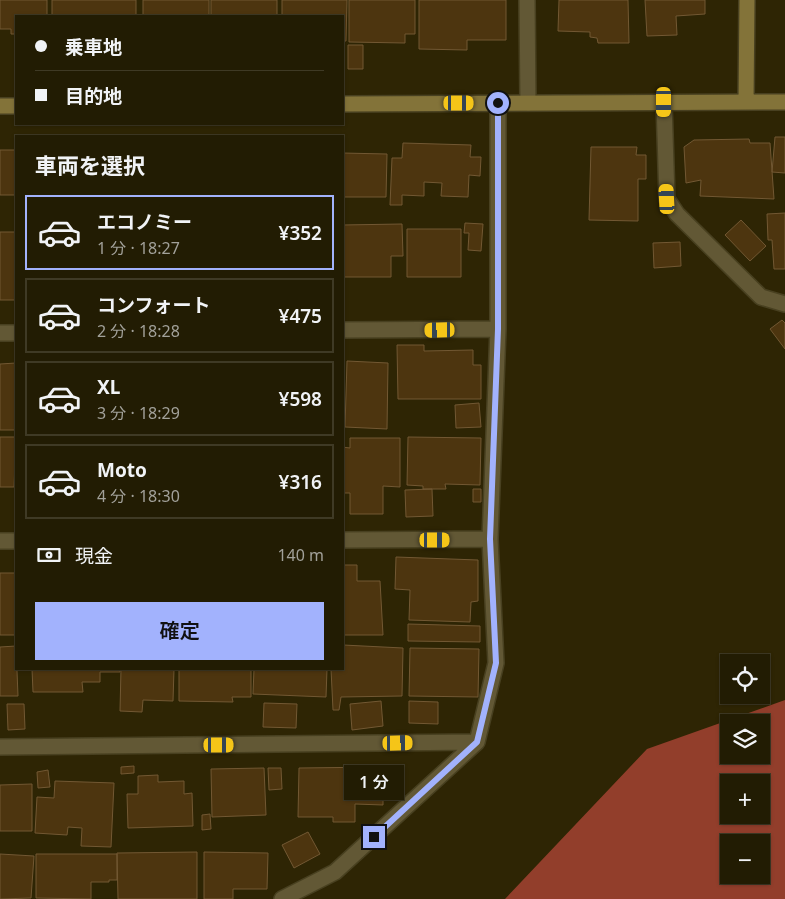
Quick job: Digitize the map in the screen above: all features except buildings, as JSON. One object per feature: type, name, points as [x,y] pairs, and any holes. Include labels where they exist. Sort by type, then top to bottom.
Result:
[{"type":"street","points":[[527,0],[528,103]]},
{"type":"street","points":[[746,102],[747,0]]},
{"type":"street","points":[[664,102],[667,199],[677,214],[761,297],[785,304]]},
{"type":"street","points":[[344,104],[785,102]]},
{"type":"street","points":[[282,899],[334,872],[477,742],[496,663],[490,539],[498,329],[498,103]]},
{"type":"street","points":[[0,106],[15,106]]},
{"type":"street","points":[[344,330],[498,329]]},
{"type":"street","points":[[0,333],[15,333]]},
{"type":"street","points":[[344,540],[490,539]]},
{"type":"street","points":[[0,541],[15,540]]},
{"type":"street","points":[[0,747],[477,742]]},
{"type":"shaded area","points":[[785,700],[785,899],[505,899],[647,749],[720,723],[720,764],[770,764],[770,714],[746,714]]},
{"type":"route","points":[[374,837],[477,742],[496,663],[490,539],[498,329],[498,103]]}]
